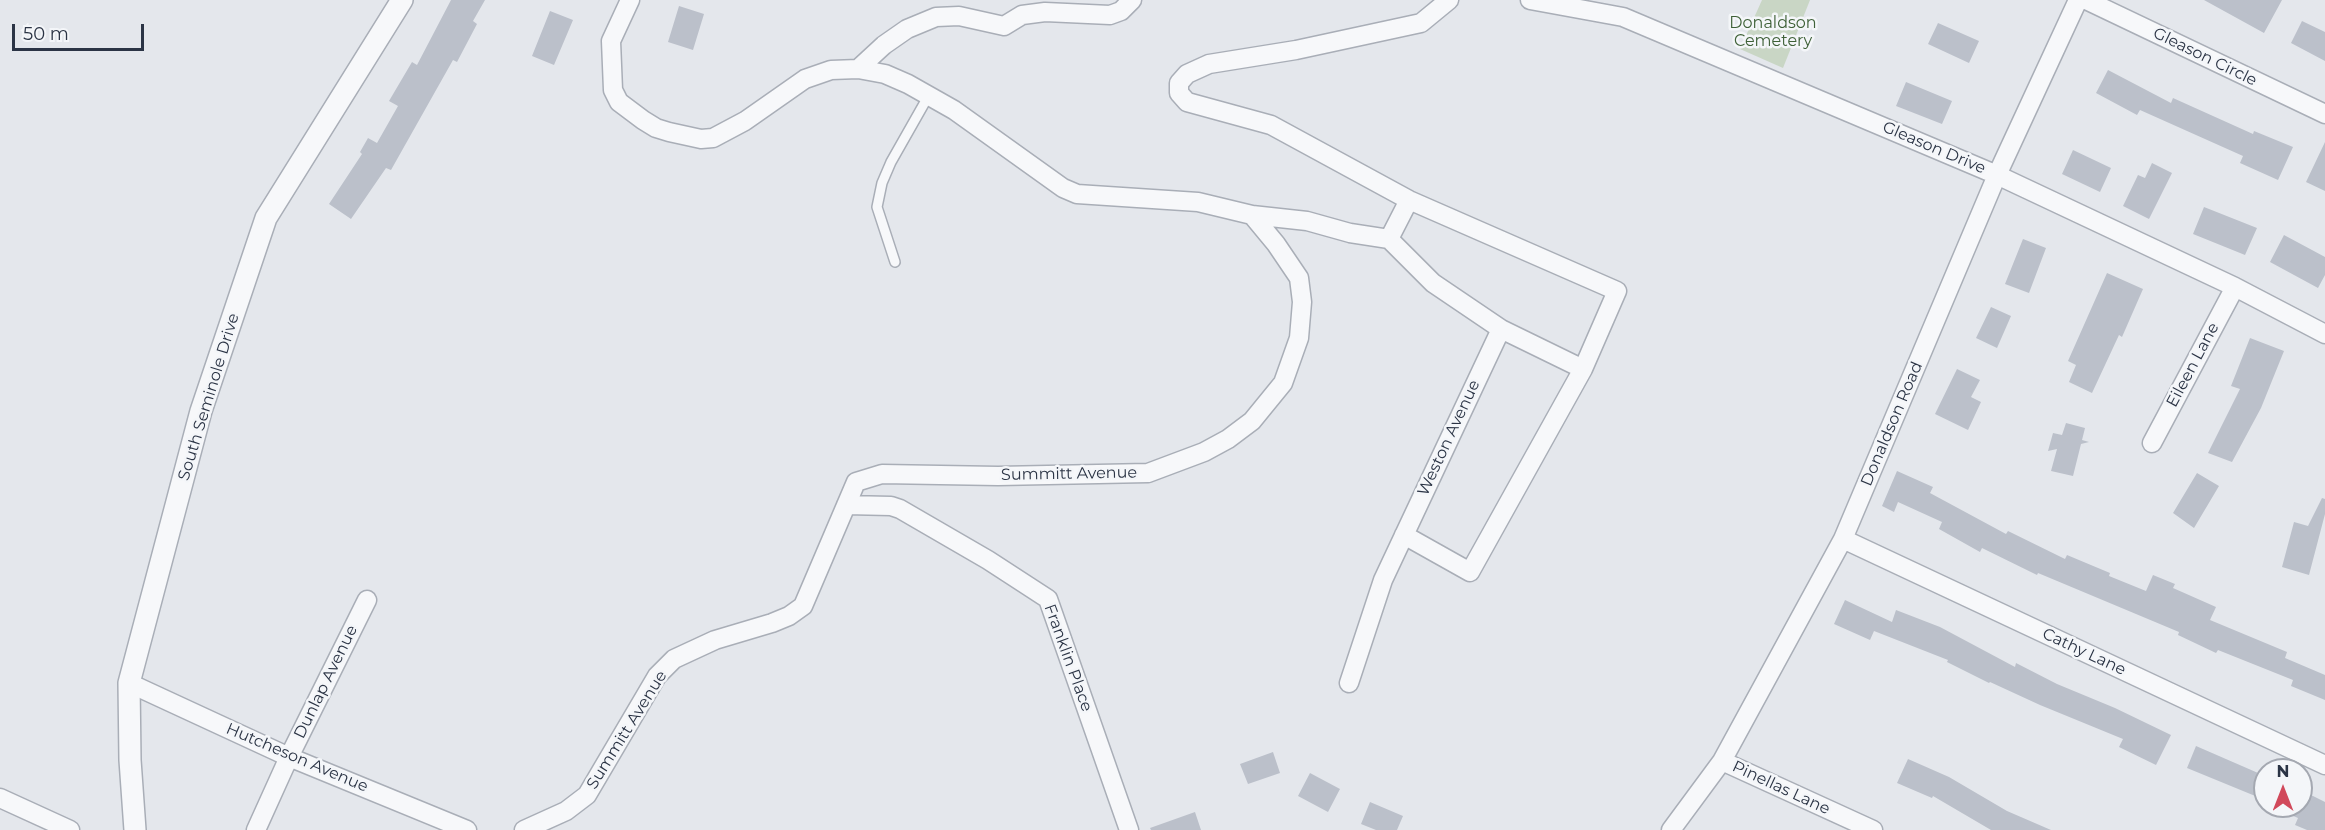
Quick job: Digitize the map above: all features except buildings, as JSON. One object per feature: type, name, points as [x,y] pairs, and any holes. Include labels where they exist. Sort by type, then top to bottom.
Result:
[{"type":"street","name":"South Seminole Drive","points":[[135,830],[130,760],[129,683],[201,411],[267,218],[402,0]]},
{"type":"street","points":[[630,0],[611,41],[613,90],[619,102],[656,128],[701,139],[723,134],[805,79],[831,70],[858,69],[885,74],[954,110],[1063,188],[1077,194],[1198,202],[1252,215],[1307,221],[1350,233],[1389,239],[1433,283],[1502,329],[1583,369]]},
{"type":"street","points":[[858,69],[884,45],[907,29],[936,17],[959,16],[1004,26],[1022,15],[1045,12],[1110,15],[1121,11],[1132,0]]},
{"type":"street","points":[[1404,535],[1470,572],[1583,369],[1617,291],[1408,200],[1271,125],[1186,102],[1179,93],[1179,83],[1186,74],[1209,64],[1296,50],[1421,23],[1449,0]]},
{"type":"street","name":"Gleason Drive","points":[[1530,0],[1623,17],[1997,175],[2235,287],[2325,334]]},
{"type":"street","name":"Donaldson Road","points":[[1671,830],[1722,761],[1843,539],[1997,175],[2078,0]]},
{"type":"street","name":"Gleason Circle","points":[[2086,0],[2325,114]]},
{"type":"street","points":[[1389,239],[1408,200]]},
{"type":"street","name":"Summitt Avenue","points":[[524,830],[567,811],[587,795],[657,676],[674,659],[715,640],[789,616],[802,606],[856,482],[882,474],[998,476],[1148,473],[1177,464],[1228,439],[1252,421],[1283,383],[1299,338],[1301,296],[1299,278],[1276,244],[1252,215]]},
{"type":"street","name":"Eileen Lane","points":[[2152,443],[2235,287]]},
{"type":"street","name":"Weston Avenue","points":[[1349,684],[1383,580],[1502,329]]},
{"type":"street","name":"Franklin Place","points":[[846,504],[891,506],[900,509],[988,560],[1048,599],[1129,830]]},
{"type":"street","name":"Cathy Lane","points":[[1843,539],[2325,765]]},
{"type":"street","name":"Dunlap Avenue","points":[[256,830],[289,757],[367,600]]},
{"type":"street","name":"Hutcheson Avenue","points":[[129,683],[289,757],[467,830]]},
{"type":"street","name":"Pinellas Lane","points":[[1722,761],[1873,830]]},
{"type":"street","points":[[0,798],[70,830]]},
{"type":"lane","points":[[895,262],[877,207],[882,183],[891,162],[929,95]]},
{"type":"green space","name":"Donaldson Cemetery","points":[[1762,0],[1810,0],[1783,68],[1740,49]]}]
